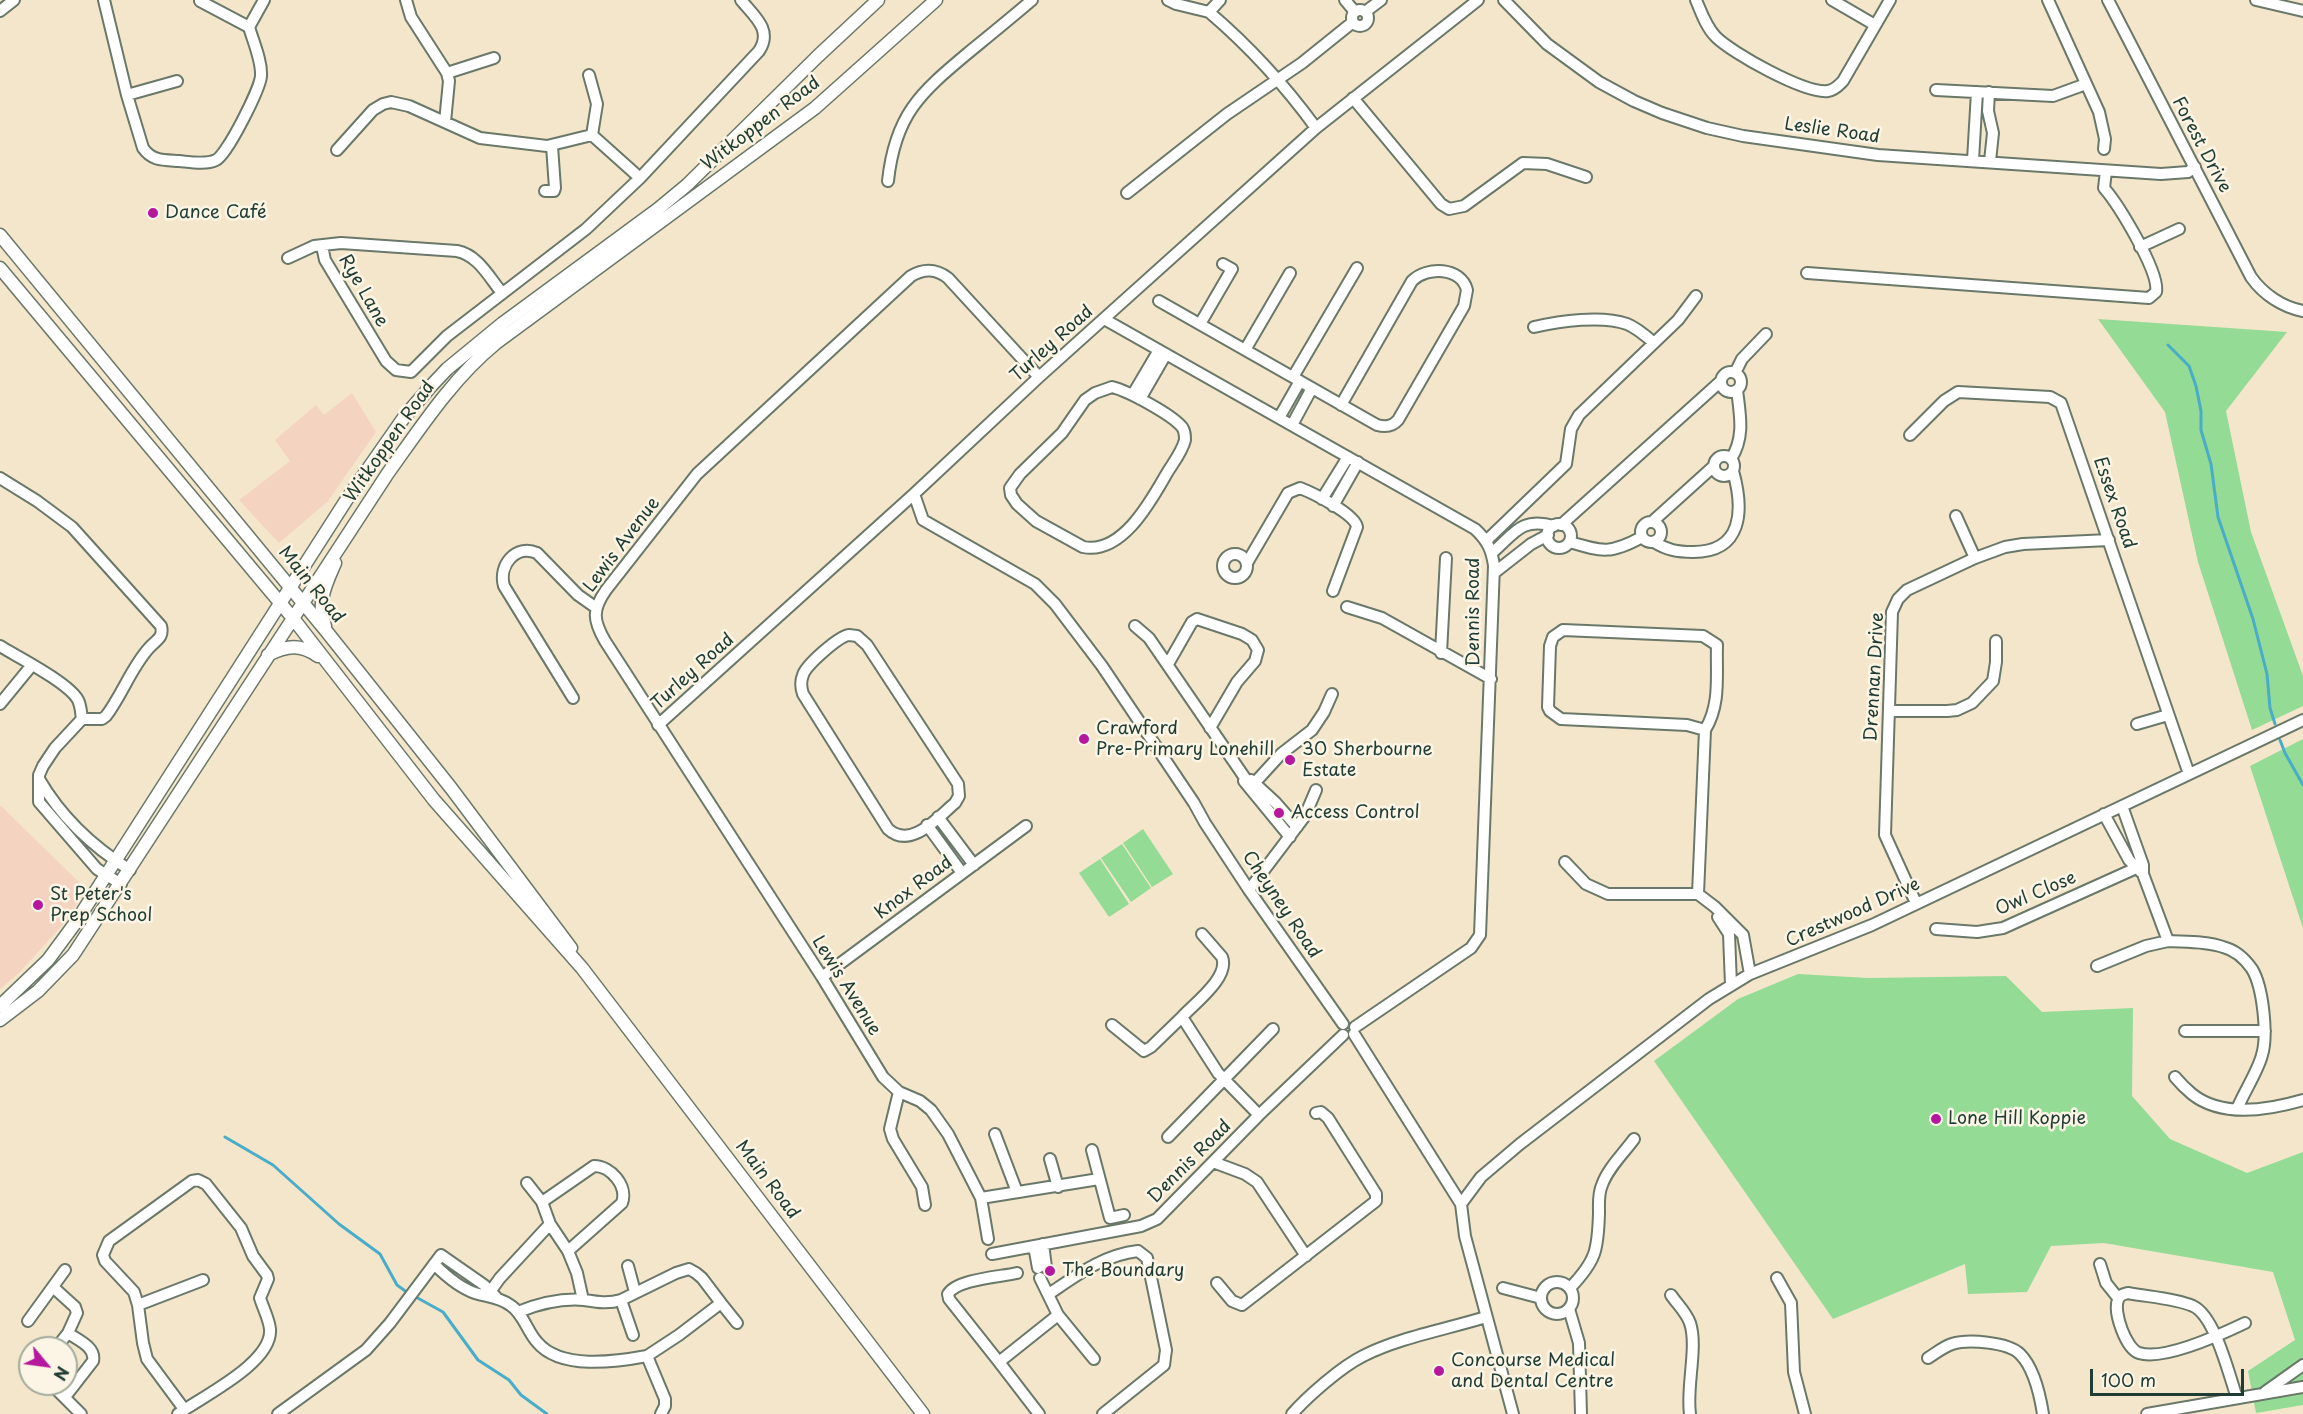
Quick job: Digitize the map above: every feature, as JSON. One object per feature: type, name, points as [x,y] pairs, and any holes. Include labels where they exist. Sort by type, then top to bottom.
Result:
[{"type":"main road","name":"Witkoppen Road","points":[[0,1006],[48,960],[76,922],[279,603],[383,445],[405,416],[447,369],[503,322],[658,209],[687,185],[878,0]]},
{"type":"main road","name":"Witkoppen Road","points":[[0,1020],[38,991],[73,955],[292,617],[438,402],[461,375],[484,352],[815,108],[936,0]]},
{"type":"main road","name":"Main Road","points":[[0,235],[231,513],[444,779],[566,939],[582,968]]},
{"type":"main road","name":"Main Road","points":[[0,268],[292,617],[434,800],[582,968],[924,1414]]},
{"type":"main road","points":[[327,632],[321,611],[321,600],[346,537]]},
{"type":"main road","points":[[268,656],[285,647],[297,646],[310,651],[326,663]]},
{"type":"street","points":[[0,11],[14,0]]},
{"type":"street","points":[[104,0],[126,95],[139,137],[147,154],[159,160],[195,162],[215,160],[226,150],[261,78],[249,27],[264,0]]},
{"type":"street","points":[[406,0],[411,17],[447,73],[449,81],[446,122]]},
{"type":"street","name":"Rye Lane","points":[[502,293],[475,259],[463,252],[341,243],[322,246],[325,260],[386,361],[401,372],[411,372],[417,369],[447,336],[586,229],[639,178],[759,51],[765,39],[762,25],[741,0]]},
{"type":"street","points":[[888,180],[897,135],[916,100],[932,83],[1032,0]]},
{"type":"street","points":[[1168,0],[1209,12],[1244,42],[1277,78],[1316,128]]},
{"type":"street","points":[[1209,12],[1220,0]]},
{"type":"street","points":[[1345,0],[1358,16]]},
{"type":"street","points":[[1127,193],[1227,114],[1302,63],[1358,16],[1381,0]]},
{"type":"street","name":"Turley Road","points":[[658,725],[914,494],[1039,376],[1316,128],[1478,0]]},
{"type":"street","name":"Leslie Road","points":[[1504,0],[1547,44],[1599,82],[1634,101],[1693,124],[1743,136],[1860,153],[2175,174],[2188,172],[2195,167]]},
{"type":"street","points":[[1696,0],[1714,35],[1722,42],[1758,66],[1818,90],[1832,90],[1843,81],[1890,0]]},
{"type":"street","points":[[1832,0],[1875,25]]},
{"type":"street","points":[[2048,0],[2100,112],[2105,139],[2104,149]]},
{"type":"street","name":"Forest Drive","points":[[2108,0],[2251,277],[2260,288],[2285,305],[2303,310]]},
{"type":"street","points":[[2256,0],[2303,11]]},
{"type":"street","points":[[200,1],[249,27]]},
{"type":"street","points":[[447,73],[494,58]]},
{"type":"street","points":[[589,75],[597,104],[592,135]]},
{"type":"street","points":[[126,95],[177,81]]},
{"type":"street","points":[[1936,90],[2053,96],[2086,84]]},
{"type":"street","points":[[1972,160],[1983,92]]},
{"type":"street","points":[[1983,92],[1993,133],[1990,161]]},
{"type":"street","points":[[1353,98],[1441,204],[1449,209],[1464,206],[1523,163],[1547,164],[1586,177]]},
{"type":"street","points":[[337,150],[373,110],[391,102],[410,106],[480,138],[552,146],[592,135]]},
{"type":"street","points":[[592,135],[639,178]]},
{"type":"street","points":[[545,191],[554,191],[555,188],[552,146]]},
{"type":"street","points":[[1807,273],[2149,298],[2156,292],[2157,287],[2125,217],[2104,188],[2106,171]]},
{"type":"street","points":[[2140,247],[2179,229]]},
{"type":"street","points":[[288,258],[308,248],[322,246]]},
{"type":"street","points":[[1200,324],[1232,269],[1223,264]]},
{"type":"street","points":[[1279,418],[1296,379],[1356,268]]},
{"type":"street","name":"Lewis Avenue","points":[[988,1239],[981,1198],[938,1119],[920,1101],[899,1092],[883,1077],[822,977],[601,634],[595,607],[697,474],[911,276],[920,271],[939,272],[948,278],[1039,376]]},
{"type":"street","points":[[1159,301],[1341,405],[1377,425],[1387,426],[1394,424],[1464,306],[1467,290],[1461,278],[1448,273],[1430,272],[1412,281],[1341,405]]},
{"type":"street","points":[[1245,350],[1290,273]]},
{"type":"street","points":[[1486,542],[1566,464],[1571,429],[1579,415],[1678,320],[1695,296]]},
{"type":"street","points":[[2274,298],[2303,303]]},
{"type":"street","name":"Dennis Road","points":[[992,1254],[1150,1223],[1166,1212],[1259,1115],[1349,1030],[1471,948],[1480,935],[1494,573],[1492,553],[1486,542],[1475,529],[1104,319]]},
{"type":"street","points":[[1534,327],[1557,322],[1601,320],[1624,323],[1638,330],[1654,343]]},
{"type":"street","points":[[1735,373],[1742,359],[1766,334]]},
{"type":"street","points":[[1136,397],[1163,352]]},
{"type":"street","points":[[1494,573],[1554,529],[1721,381],[1726,374],[1735,373]]},
{"type":"street","points":[[1731,459],[1737,449],[1742,425],[1737,390],[1740,381],[1735,373]]},
{"type":"street","points":[[1721,381],[1722,387],[1727,392],[1737,390]]},
{"type":"street","points":[[1112,387],[1136,397],[1181,426],[1185,431],[1184,446],[1136,522],[1097,548],[1083,547],[1036,521],[1017,504],[1011,495],[1010,488],[1020,474],[1062,433],[1085,400],[1095,393],[1112,387]]},
{"type":"street","points":[[1292,425],[1312,388]]},
{"type":"street","name":"Essex Road","points":[[1910,435],[1944,401],[1958,392],[2056,399],[2064,408],[2188,774]]},
{"type":"street","points":[[1722,457],[1731,459],[1738,489],[1738,523],[1734,534],[1724,545],[1709,552],[1681,552],[1672,551],[1654,542],[1647,542],[1642,537],[1643,526],[1652,522],[1714,466],[1717,460],[1722,457]]},
{"type":"street","points":[[1322,499],[1353,460]]},
{"type":"street","points":[[1333,506],[1353,460]]},
{"type":"street","points":[[1714,466],[1716,472],[1721,476],[1727,476],[1733,471]]},
{"type":"street","points":[[0,478],[37,501],[72,527],[163,631],[160,638],[143,656],[106,716],[102,719],[82,719],[49,757],[39,779],[39,802],[55,823],[96,869],[121,884]]},
{"type":"street","points":[[1247,563],[1288,493],[1300,488],[1353,518],[1357,527],[1333,591]]},
{"type":"street","name":"Cheyney Road","points":[[914,494],[923,520],[1035,584],[1054,604],[1102,666],[1249,890],[1349,1030],[1461,1204]]},
{"type":"street","points":[[1956,516],[1975,558]]},
{"type":"street","points":[[1492,553],[1528,523],[1538,522],[1554,529],[1570,531],[1570,542]]},
{"type":"street","points":[[1652,522],[1660,531],[1659,537],[1654,542]]},
{"type":"street","points":[[1554,529],[1550,543],[1556,548],[1564,547],[1570,542]]},
{"type":"street","points":[[1514,534],[1524,549]]},
{"type":"street","points":[[1570,542],[1604,550],[1620,549],[1642,537]]},
{"type":"street","name":"Drennan Drive","points":[[1916,903],[1886,835],[1894,606],[1907,590],[1975,558],[2014,545],[2109,540]]},
{"type":"street","points":[[573,698],[504,586],[504,568],[510,558],[520,552],[537,553],[578,595],[595,607]]},
{"type":"street","points":[[1441,653],[1446,558]]},
{"type":"street","points":[[1347,607],[1382,618],[1491,679]]},
{"type":"street","points":[[1167,664],[1192,622],[1197,619],[1242,634],[1256,645],[1258,654],[1255,661],[1237,682],[1210,728]]},
{"type":"street","points":[[1135,626],[1149,638],[1210,728],[1290,837]]},
{"type":"street","points":[[1698,894],[1705,730],[1716,706],[1717,645],[1703,636],[1563,630],[1553,637],[1550,646],[1548,707],[1557,717],[1687,725],[1705,730]]},
{"type":"street","points":[[853,635],[865,641],[958,783],[960,792],[958,800],[938,817],[909,837],[896,835],[888,830],[803,694],[801,682],[804,671],[840,637],[853,635]]},
{"type":"street","points":[[1889,711],[1947,711],[1957,710],[1972,703],[1993,681],[1996,641]]},
{"type":"street","points":[[0,646],[74,694],[79,703],[82,719]]},
{"type":"street","points":[[0,704],[32,665]]},
{"type":"street","points":[[1250,783],[1281,754],[1312,730],[1324,712],[1332,693]]},
{"type":"street","points":[[2137,724],[2168,715]]},
{"type":"street","name":"Crestwood Drive","points":[[1461,1204],[1481,1177],[1520,1144],[1709,999],[1750,974],[1861,930],[2303,720]]},
{"type":"street","points":[[39,779],[49,796],[87,839],[130,870]]},
{"type":"street","points":[[1250,783],[1276,803],[1297,827]]},
{"type":"street","points":[[1249,890],[1310,808],[1316,790]]},
{"type":"street","points":[[2122,806],[2141,870],[2168,941]]},
{"type":"street","points":[[2104,814],[2123,850],[2141,870]]},
{"type":"street","points":[[55,823],[66,815]]},
{"type":"street","points":[[938,817],[974,865]]},
{"type":"street","points":[[927,825],[962,873]]},
{"type":"street","name":"Knox Road","points":[[822,977],[1026,826]]},
{"type":"street","points":[[1565,862],[1586,884],[1608,894],[1698,894],[1715,907],[1743,935],[1750,974]]},
{"type":"street","name":"Owl Close","points":[[1936,929],[1977,932],[2003,928],[2141,870]]},
{"type":"street","points":[[1710,904],[1729,934],[1731,985]]},
{"type":"street","points":[[1112,1025],[1143,1051],[1151,1047],[1182,1017],[1222,972],[1224,962],[1222,957],[1202,934]]},
{"type":"street","points":[[2097,966],[2146,946],[2168,941],[2212,944],[2225,947],[2238,954],[2253,971],[2256,979],[2265,1031],[2262,1057],[2237,1109]]},
{"type":"street","points":[[1182,1017],[1223,1080],[1259,1115]]},
{"type":"street","points":[[1168,1137],[1273,1029]]},
{"type":"street","points":[[2185,1031],[2265,1031]]},
{"type":"street","points":[[2175,1077],[2192,1094],[2204,1101],[2237,1109],[2273,1109],[2303,1100]]},
{"type":"street","points":[[899,1092],[890,1129],[922,1187],[925,1205]]},
{"type":"street","points":[[1217,1283],[1232,1300],[1242,1305],[1377,1198],[1328,1118],[1321,1112],[1316,1113]]},
{"type":"street","points":[[995,1134],[1017,1192]]},
{"type":"street","points":[[1570,1288],[1589,1267],[1598,1243],[1599,1199],[1602,1185],[1611,1169],[1634,1140]]},
{"type":"street","points":[[1092,1150],[1110,1218],[1124,1215]]},
{"type":"street","points":[[1050,1159],[1058,1186]]},
{"type":"street","points":[[1213,1162],[1245,1174],[1257,1182],[1306,1256]]},
{"type":"street","points":[[542,1202],[594,1166],[602,1166],[610,1171],[621,1186],[624,1193],[622,1203],[568,1251]]},
{"type":"street","points":[[981,1198],[1099,1179]]},
{"type":"street","points":[[202,1180],[241,1228],[253,1256],[267,1275],[268,1280],[260,1298],[270,1329],[269,1338],[261,1352],[247,1368],[181,1412],[147,1359],[138,1305],[131,1287],[105,1261],[103,1255],[105,1245],[114,1237],[192,1181],[202,1180]]},
{"type":"street","points":[[527,1183],[542,1202],[550,1224],[568,1251],[577,1273],[583,1300]]},
{"type":"street","points":[[1461,1204],[1465,1236],[1513,1414]]},
{"type":"street","points":[[491,1294],[550,1224]]},
{"type":"street","points":[[1039,1245],[1044,1278],[1058,1315],[1094,1359]]},
{"type":"street","points":[[1044,1278],[1089,1267],[1111,1257],[1138,1251],[1144,1253],[1147,1258],[1167,1360],[1158,1371],[1102,1414]]},
{"type":"street","points":[[278,1414],[366,1350],[401,1309],[441,1255],[491,1294],[511,1305],[540,1347],[556,1356],[578,1360],[602,1362],[647,1356],[680,1335],[721,1303]]},
{"type":"street","points":[[434,1264],[465,1288],[491,1294]]},
{"type":"street","points":[[2100,1264],[2106,1283],[2118,1298],[2117,1311],[2120,1324],[2125,1338],[2135,1352],[2145,1354],[2165,1352],[2201,1343],[2245,1323]]},
{"type":"street","points":[[628,1266],[635,1292]]},
{"type":"street","points":[[518,1312],[548,1303],[583,1300],[605,1303],[621,1300],[682,1270],[689,1269],[702,1278],[737,1323]]},
{"type":"street","points":[[28,1321],[65,1270]]},
{"type":"street","points":[[1017,1273],[961,1285],[951,1289],[948,1299],[1040,1414]]},
{"type":"street","points":[[1777,1278],[1791,1303],[1794,1372],[1805,1414]]},
{"type":"street","points":[[138,1305],[204,1280]]},
{"type":"street","points":[[1569,1309],[1554,1314],[1545,1308],[1541,1298],[1542,1292],[1550,1284],[1561,1282],[1570,1288],[1573,1299],[1569,1309],[1579,1343],[1581,1414]]},
{"type":"street","points":[[53,1287],[77,1310],[76,1318],[66,1336]]},
{"type":"street","points":[[1503,1288],[1541,1298]]},
{"type":"street","points":[[2118,1298],[2128,1293],[2193,1306],[2202,1314],[2216,1337],[2238,1398]]},
{"type":"street","points":[[1671,1295],[1687,1317],[1692,1330],[1690,1414]]},
{"type":"street","points":[[621,1300],[633,1335]]},
{"type":"street","points":[[999,1362],[1058,1315]]},
{"type":"street","points":[[1292,1414],[1307,1399],[1363,1356],[1396,1343],[1486,1317]]},
{"type":"street","points":[[68,1333],[92,1350],[94,1355],[93,1361],[65,1397],[81,1414]]},
{"type":"street","points":[[1928,1358],[1948,1346],[1965,1342],[1995,1344],[2015,1350],[2029,1367],[2043,1414]]},
{"type":"street","points":[[647,1356],[665,1399],[665,1406],[661,1414]]},
{"type":"street","points":[[2262,1394],[2303,1365]]},
{"type":"street","points":[[2147,1414],[2303,1387]]},
{"type":"shaded area","points":[[352,393],[376,432],[328,501],[279,543],[239,500],[290,461],[275,440],[316,405],[324,415]]},
{"type":"shaded area","name":"St Peter's Prep School","points":[[0,805],[86,889],[67,920],[19,973],[0,989]]},
{"type":"green space","points":[[2098,319],[2287,332],[2226,411],[2251,532],[2303,676],[2303,706],[2252,730],[2198,562],[2165,412]]},
{"type":"green space","points":[[2303,739],[2303,928],[2250,766]]},
{"type":"green space","points":[[1143,829],[1173,874],[1152,887],[1123,843]]},
{"type":"green space","points":[[1122,844],[1151,888],[1131,902],[1101,858]]},
{"type":"green space","points":[[1100,859],[1129,904],[1109,917],[1079,873]]},
{"type":"green space","points":[[1798,974],[1868,978],[2006,976],[2042,1012],[2133,1008],[2132,1096],[2170,1139],[2247,1173],[2303,1152],[2303,1405],[2256,1413],[2248,1371],[2295,1340],[2273,1272],[2104,1243],[2051,1246],[2027,1292],[1968,1294],[1965,1264],[1833,1319],[1654,1061],[1738,999]]},
{"type":"waterway","points":[[2168,345],[2189,366],[2196,386],[2201,411],[2201,430],[2211,464],[2218,517],[2253,619],[2267,674],[2270,708],[2275,724]]},
{"type":"waterway","points":[[2280,740],[2303,785]]},
{"type":"waterway","points":[[225,1137],[273,1165],[339,1224],[380,1254],[397,1285],[408,1293]]},
{"type":"waterway","points":[[414,1296],[443,1312],[478,1360],[509,1380],[521,1395],[547,1414]]},
{"type":"tunnel","points":[[1046,1267],[1048,1277]]},
{"type":"place","name":"Dance Café","points":[[153,213]]},
{"type":"place","name":"Crawford Pre-Primary Lonehill","points":[[1084,739]]},
{"type":"place","name":"30 Sherbourne Estate","points":[[1290,760]]},
{"type":"place","name":"Access Control","points":[[1279,813]]},
{"type":"place","name":"St Peter's Prep School","points":[[38,905]]},
{"type":"place","name":"Lone Hill Koppie","points":[[1936,1119]]},
{"type":"place","name":"The Boundary","points":[[1050,1271]]},
{"type":"place","name":"Concourse Medical and Dental Centre","points":[[1439,1371]]}]
